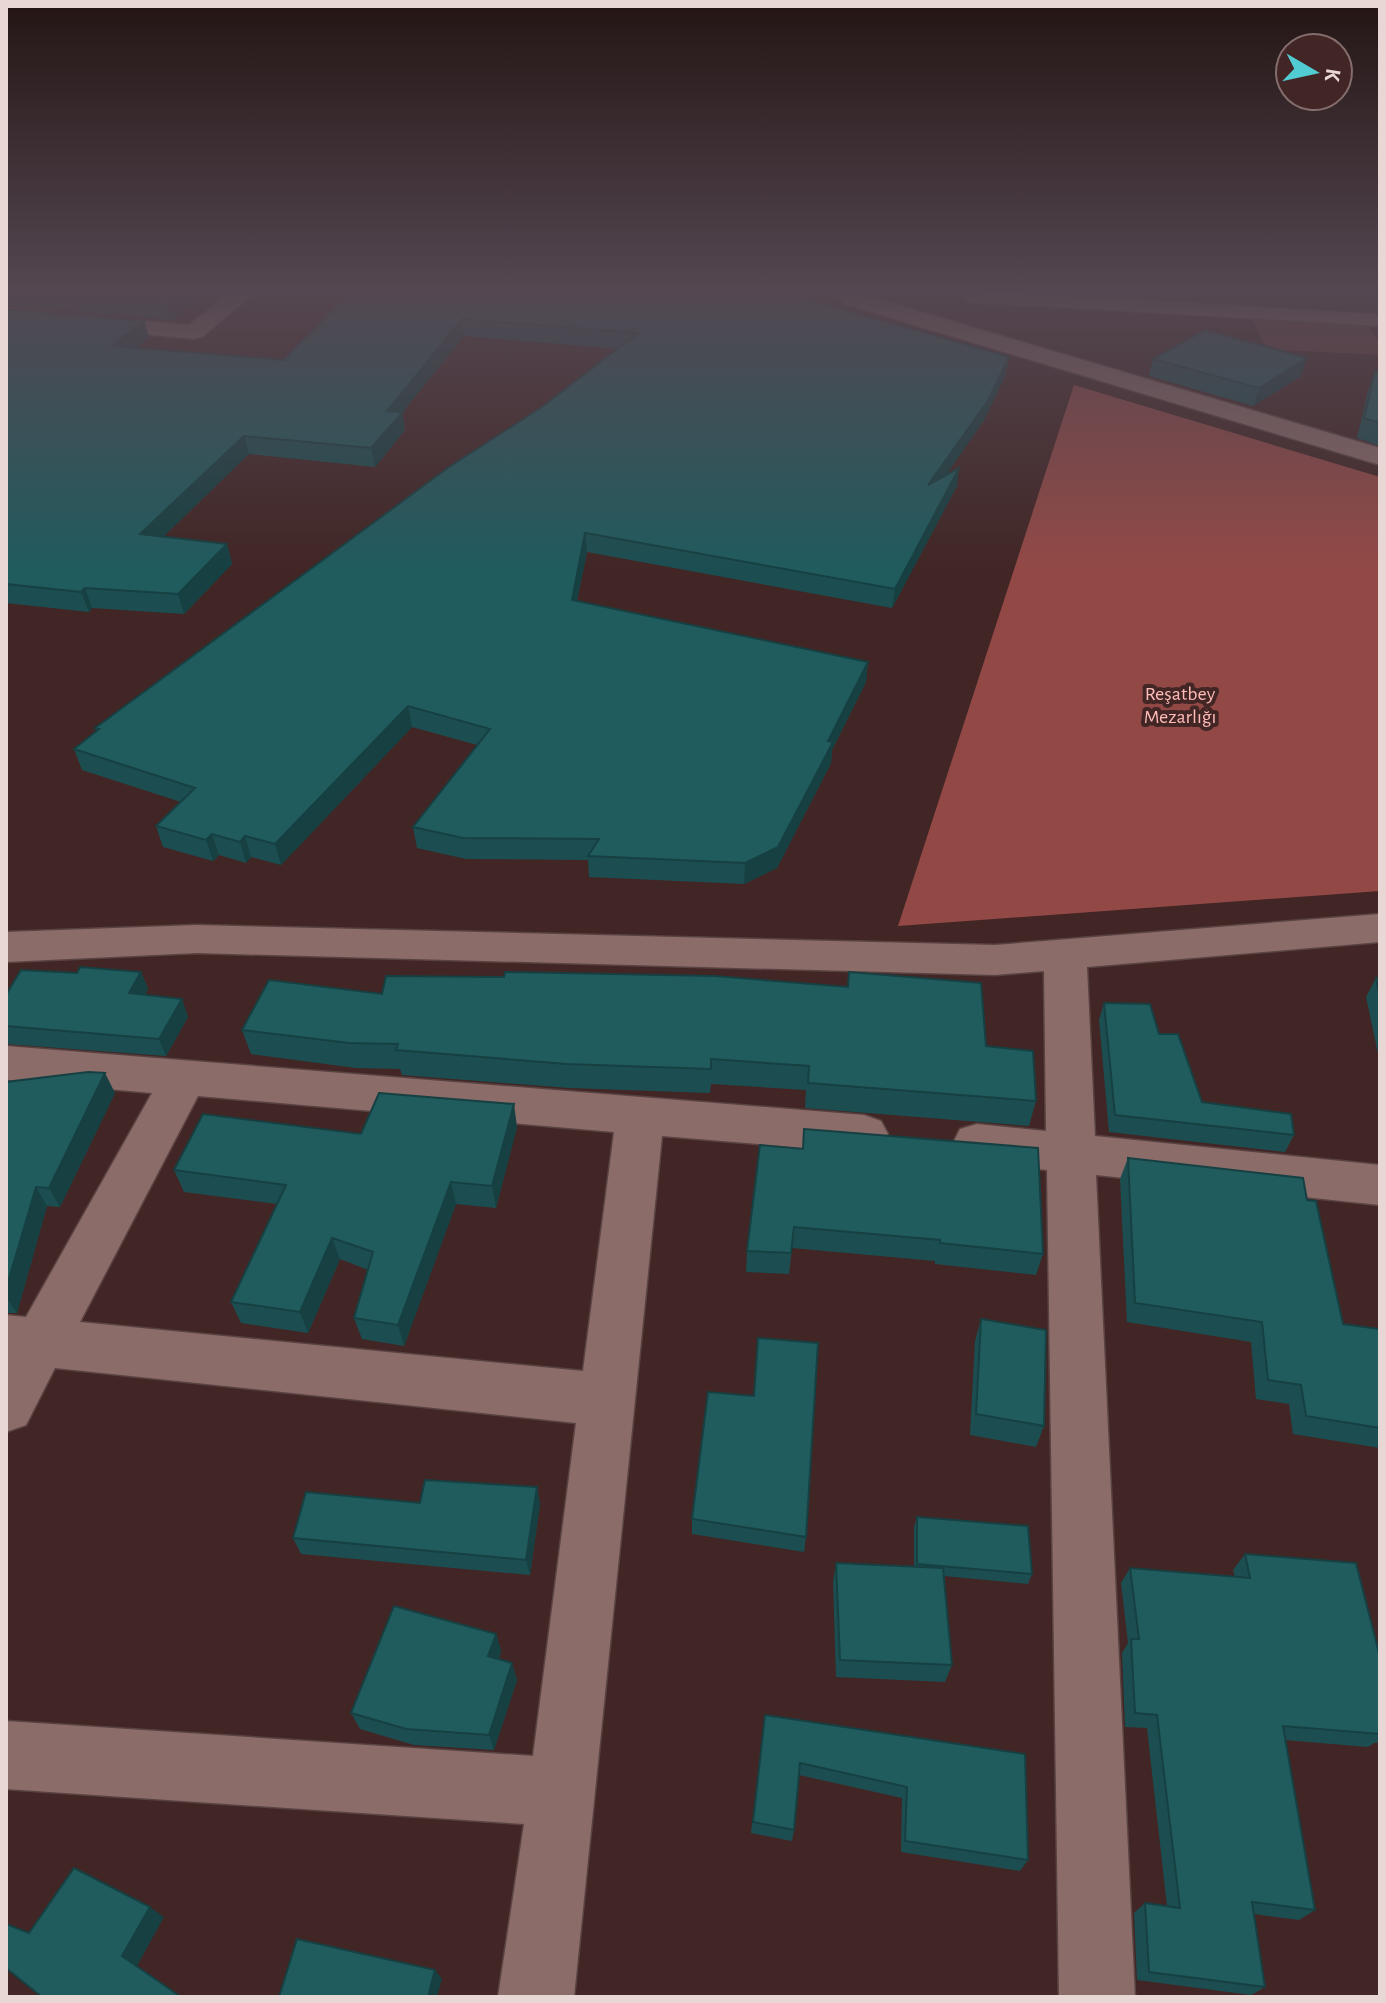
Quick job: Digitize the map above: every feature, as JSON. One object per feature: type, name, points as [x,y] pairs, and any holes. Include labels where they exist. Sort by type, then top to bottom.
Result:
[{"type":"street","points":[[1129,381],[1380,457]]},
{"type":"street","points":[[6,947],[197,939],[995,960],[1380,928]]},
{"type":"street","points":[[1065,954],[1097,1997]]},
{"type":"street","points":[[6,1063],[1071,1151],[1380,1185]]},
{"type":"street","points":[[6,1406],[23,1341],[184,1078]]},
{"type":"street","points":[[536,1997],[563,1792],[640,1115]]},
{"type":"street","points":[[23,1341],[608,1400]]},
{"type":"street","points":[[6,1755],[563,1792]]},
{"type":"green space","name":"Reşatbey Mezarlığı","points":[[1074,385],[1380,477],[1380,891],[898,926]]},
{"type":"building","points":[[6,381],[411,381],[387,411],[403,412],[371,448],[244,436],[140,534],[227,544],[178,594],[85,588],[81,592],[6,584]]},
{"type":"building","points":[[575,381],[997,381],[987,402],[928,485],[959,468],[895,589],[585,533],[572,600],[868,662],[828,741],[833,742],[778,847],[745,863],[588,856],[599,839],[463,838],[413,827],[490,729],[408,706],[275,844],[245,836],[240,842],[212,834],[206,840],[156,826],[195,788],[74,749],[99,729],[95,728],[449,467],[542,407]]},
{"type":"building","points":[[1235,381],[1269,381],[1259,388]]},
{"type":"building","points":[[1373,381],[1380,381],[1380,423],[1364,418]]},
{"type":"building","points":[[80,967],[141,972],[129,993],[182,999],[159,1039],[6,1026],[6,995],[21,970],[77,973]]},
{"type":"building","points":[[505,972],[715,976],[848,987],[849,972],[981,983],[986,1046],[1033,1051],[1036,1101],[808,1083],[809,1066],[711,1059],[711,1069],[567,1064],[396,1050],[398,1044],[349,1043],[242,1030],[269,980],[382,994],[386,976],[504,977]]},
{"type":"building","points":[[1104,1003],[1150,1004],[1159,1034],[1178,1034],[1202,1102],[1291,1114],[1294,1135],[1115,1115]]},
{"type":"building","points":[[88,1072],[105,1073],[49,1188],[36,1187],[6,1289],[6,1082]]},
{"type":"building","points":[[379,1093],[514,1104],[492,1186],[451,1182],[398,1325],[354,1318],[373,1252],[332,1238],[300,1312],[231,1302],[286,1185],[174,1170],[203,1114],[361,1134]]},
{"type":"building","points":[[804,1129],[1038,1148],[1043,1254],[940,1243],[940,1240],[794,1227],[791,1253],[747,1251],[760,1145],[803,1149]]},
{"type":"building","points":[[1128,1158],[1303,1178],[1307,1200],[1316,1201],[1343,1324],[1380,1329],[1380,1428],[1306,1416],[1301,1385],[1268,1380],[1262,1322],[1135,1303]]},
{"type":"building","points":[[981,1319],[1046,1330],[1044,1426],[976,1414]]},
{"type":"building","points":[[758,1338],[818,1343],[806,1537],[692,1519],[708,1392],[754,1396]]},
{"type":"building","points":[[425,1480],[537,1487],[526,1560],[293,1538],[306,1492],[420,1503]]},
{"type":"building","points":[[917,1517],[1028,1526],[1032,1574],[917,1564]]},
{"type":"building","points":[[1245,1554],[1356,1563],[1380,1657],[1380,1734],[1283,1726],[1315,1910],[1252,1902],[1265,1987],[1149,1972],[1145,1903],[1180,1908],[1157,1715],[1135,1713],[1131,1639],[1139,1639],[1130,1568],[1250,1578]]},
{"type":"building","points":[[836,1563],[943,1568],[952,1665],[840,1660]]},
{"type":"building","points":[[394,1606],[496,1634],[488,1656],[512,1663],[489,1735],[406,1729],[351,1713]]},
{"type":"building","points":[[765,1715],[1025,1754],[1028,1860],[905,1841],[907,1787],[800,1763],[794,1830],[753,1822]]},
{"type":"building","points":[[74,1868],[150,1907],[122,1956],[181,1997],[42,1997],[6,1968],[6,1924],[29,1933]]},
{"type":"building","points":[[297,1939],[435,1970],[428,1997],[279,1997]]}]
